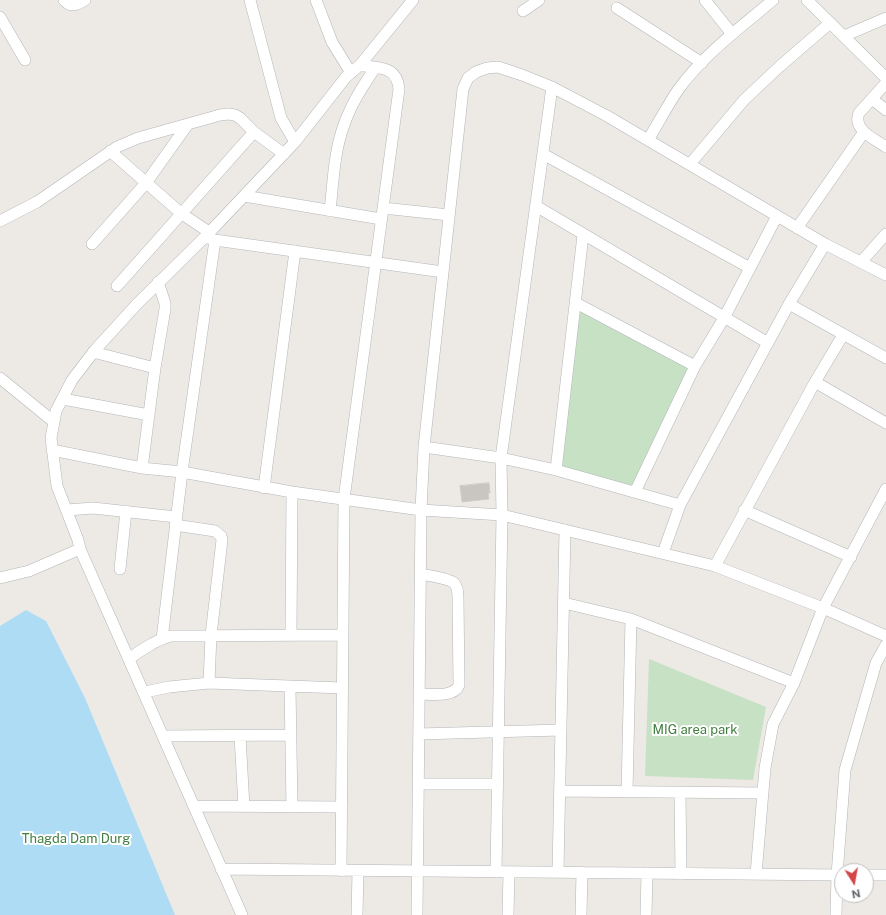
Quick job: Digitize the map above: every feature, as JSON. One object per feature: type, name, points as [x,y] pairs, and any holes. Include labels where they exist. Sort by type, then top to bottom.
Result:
[{"type":"street","points":[[64,0],[68,5],[75,5],[85,0]]},
{"type":"street","points":[[250,0],[281,118],[295,142]]},
{"type":"street","points":[[316,0],[332,42],[351,73]]},
{"type":"street","points":[[242,915],[130,658],[80,549],[78,540],[57,486],[51,438],[56,411],[72,380],[93,352],[158,282],[210,236],[244,196],[295,142],[413,0]]},
{"type":"street","points":[[523,12],[539,0]]},
{"type":"street","points":[[704,0],[732,34]]},
{"type":"street","points":[[648,140],[678,90],[702,63],[732,34],[773,0]]},
{"type":"street","points":[[807,0],[886,78]]},
{"type":"street","points":[[617,8],[702,63]]},
{"type":"street","points":[[0,17],[25,60]]},
{"type":"street","points":[[844,36],[886,18]]},
{"type":"street","points":[[690,164],[744,100],[779,66],[830,23]]},
{"type":"street","points":[[341,871],[344,499],[399,88],[396,74],[388,69],[360,65]]},
{"type":"street","points":[[417,915],[421,510],[424,447],[463,89],[468,78],[476,72],[487,68],[498,67],[552,87],[607,116],[825,244],[886,275]]},
{"type":"street","points":[[330,211],[338,147],[343,126],[355,98],[375,68]]},
{"type":"street","points":[[886,83],[857,117],[858,124],[864,132],[886,147]]},
{"type":"street","points":[[496,872],[502,515],[501,458],[552,87]]},
{"type":"street","points":[[872,99],[886,110]]},
{"type":"street","points":[[0,221],[37,202],[110,151],[138,138],[220,115],[235,115],[240,118],[254,132],[284,154]]},
{"type":"street","points":[[92,244],[146,183],[188,124]]},
{"type":"street","points":[[117,286],[254,132]]},
{"type":"street","points":[[797,228],[864,132]]},
{"type":"street","points":[[110,151],[182,214],[210,236],[295,251],[443,272]]},
{"type":"street","points":[[543,154],[750,268]]},
{"type":"street","points":[[244,196],[330,211],[449,215]]},
{"type":"street","points":[[536,206],[768,343]]},
{"type":"street","points":[[634,492],[695,366],[724,318],[777,216]]},
{"type":"street","points":[[861,262],[886,234]]},
{"type":"street","points":[[556,470],[583,235]]},
{"type":"street","points":[[162,639],[210,236]]},
{"type":"street","points":[[663,553],[680,505],[789,304],[825,244]]},
{"type":"street","points":[[264,488],[295,251]]},
{"type":"street","points":[[142,468],[155,368],[165,309],[165,303],[158,282]]},
{"type":"street","points":[[576,303],[695,366]]},
{"type":"street","points":[[789,304],[886,358]]},
{"type":"street","points":[[714,566],[815,382],[843,335]]},
{"type":"street","points":[[93,352],[155,368]]},
{"type":"street","points":[[0,378],[54,422]]},
{"type":"street","points":[[815,382],[886,423]]},
{"type":"street","points":[[62,399],[149,415]]},
{"type":"street","points":[[424,447],[501,458],[556,470],[680,505]]},
{"type":"street","points":[[52,450],[142,468],[182,472],[264,488],[421,510],[502,515],[714,566],[823,608],[886,636]]},
{"type":"street","points":[[756,874],[765,768],[773,724],[794,683],[823,608],[886,489]]},
{"type":"street","points":[[291,635],[292,492]]},
{"type":"street","points":[[67,510],[93,508],[126,511],[176,521],[215,531],[221,536],[222,544],[211,635],[209,683]]},
{"type":"street","points":[[744,510],[851,556]]},
{"type":"street","points":[[120,569],[126,511]]},
{"type":"street","points":[[558,872],[565,530]]},
{"type":"street","points":[[0,578],[29,571],[80,549]]},
{"type":"street","points":[[419,694],[449,693],[455,691],[459,685],[458,598],[456,586],[449,580],[421,574]]},
{"type":"street","points":[[564,603],[630,619],[794,683]]},
{"type":"street","points":[[627,792],[630,619]]},
{"type":"street","points":[[130,658],[149,645],[162,639],[178,635],[342,635]]},
{"type":"street","points":[[840,863],[844,770],[876,663],[886,644]]},
{"type":"street","points":[[144,692],[169,686],[209,683],[342,688]]},
{"type":"street","points":[[290,687],[292,807]]},
{"type":"street","points":[[419,734],[561,730]]},
{"type":"street","points":[[164,736],[290,736]]},
{"type":"street","points":[[240,736],[244,807]]},
{"type":"street","points":[[418,784],[498,784]]},
{"type":"street","points":[[560,791],[763,793]]},
{"type":"street","points":[[680,792],[681,874]]},
{"type":"street","points":[[194,806],[342,807]]},
{"type":"street","points":[[222,869],[834,875]]},
{"type":"street","points":[[357,915],[358,871]]},
{"type":"street","points":[[508,915],[509,872]]},
{"type":"street","points":[[581,915],[582,872]]},
{"type":"street","points":[[646,915],[647,873]]},
{"type":"street","points":[[874,875],[886,875]]},
{"type":"street","points":[[836,915],[837,903]]},
{"type":"green space","points":[[576,303],[695,366],[635,492],[556,470]]},
{"type":"green space","name":"MIG area park","points":[[649,659],[766,707],[753,780],[645,776]]},
{"type":"water","name":"Thagda Dam Durg","points":[[26,610],[46,621],[85,698],[175,915],[0,915],[0,626]]},
{"type":"building","points":[[489,483],[489,499],[462,502],[460,486]]}]
